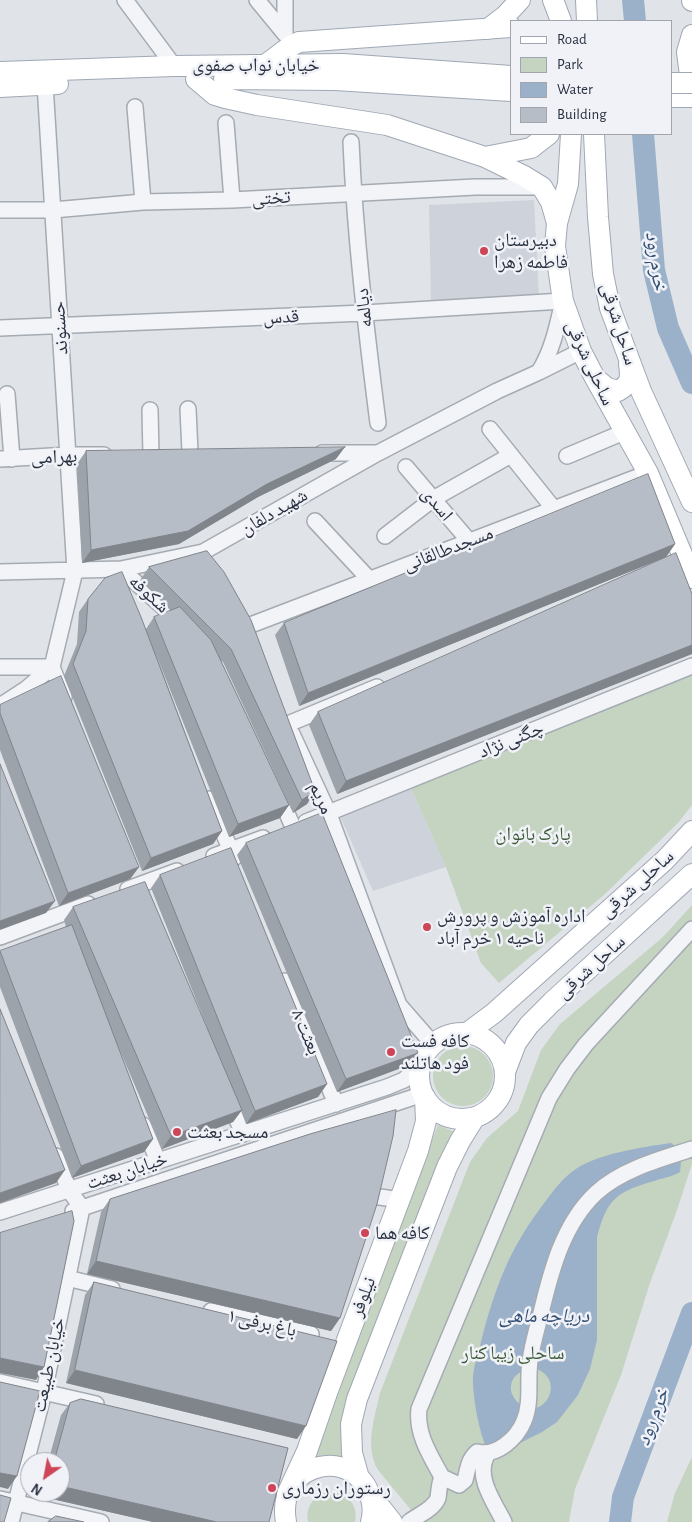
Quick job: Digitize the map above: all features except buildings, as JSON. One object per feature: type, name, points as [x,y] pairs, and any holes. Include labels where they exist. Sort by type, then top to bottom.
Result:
[{"type":"main road","points":[[488,29],[505,16],[520,0]]},
{"type":"main road","points":[[553,0],[561,20]]},
{"type":"main road","points":[[586,0],[587,20]]},
{"type":"main road","points":[[265,65],[299,42],[510,27]]},
{"type":"main road","points":[[692,36],[687,52],[692,92]]},
{"type":"main road","points":[[315,65],[307,60],[307,53],[318,41]]},
{"type":"main road","name":"خیابان نواب صفوی","points":[[0,72],[174,66],[343,64],[510,76]]},
{"type":"main road","name":"خیابان نواب صفوی","points":[[0,86],[196,78],[335,80],[510,91]]},
{"type":"main road","points":[[196,78],[214,95],[257,105],[387,125],[485,157],[542,187],[551,202],[557,223]]},
{"type":"main road","points":[[672,83],[692,83]]},
{"type":"main road","points":[[672,97],[692,97]]},
{"type":"main road","points":[[485,157],[531,148],[548,135]]},
{"type":"main road","name":"ساحلی شرقی","points":[[571,135],[568,184],[557,223],[555,246],[563,301],[581,350],[648,473],[681,568]]},
{"type":"main road","name":"ساحل شرقی","points":[[594,135],[603,274],[610,308],[628,357],[692,502]]},
{"type":"main road","points":[[595,378],[607,388],[618,391],[626,387],[630,381],[628,357]]},
{"type":"main road","points":[[622,428],[617,404],[623,398],[631,397],[642,403],[652,413]]},
{"type":"main road","name":"ساحلی شرقی","points":[[467,1033],[494,1013],[665,860],[692,831]]},
{"type":"main road","name":"ساحل شرقی","points":[[505,1072],[516,1043],[529,1025],[692,874]]},
{"type":"main road","points":[[467,1033],[481,1038],[493,1046],[501,1058],[505,1072],[504,1086],[500,1099],[490,1109],[475,1117],[466,1119],[453,1118],[441,1114],[430,1105],[424,1096],[419,1075],[420,1065],[425,1054],[433,1044],[455,1034],[467,1033]]},
{"type":"main road","name":"نیلوفر","points":[[284,1512],[418,1151],[426,1121],[424,1096]]},
{"type":"main road","name":"نیلوفر","points":[[364,1485],[352,1453],[351,1424],[357,1398],[446,1167],[475,1117]]},
{"type":"main road","points":[[284,1512],[294,1481],[305,1472],[319,1466],[333,1466],[348,1470],[364,1485],[392,1522]]},
{"type":"main road","points":[[364,1485],[372,1505],[371,1522]]},
{"type":"street","points":[[125,0],[174,66]]},
{"type":"street","points":[[257,0],[285,34],[285,0]]},
{"type":"street","name":"حسنوند","points":[[45,84],[75,571]]},
{"type":"street","points":[[135,107],[142,202]]},
{"type":"street","points":[[226,123],[232,200]]},
{"type":"street","name":"دیالمه","points":[[351,142],[353,193],[364,313],[378,422]]},
{"type":"street","name":"تختی","points":[[0,210],[53,210],[142,202],[232,200],[475,187],[542,187]]},
{"type":"street","points":[[539,372],[555,338],[563,301]]},
{"type":"street","name":"قدس","points":[[0,328],[364,313],[563,301]]},
{"type":"street","name":"شهید دلفان","points":[[0,572],[121,569],[203,552],[378,453],[497,390],[539,372],[581,350]]},
{"type":"street","points":[[6,459],[7,394]]},
{"type":"street","points":[[132,455],[195,452],[188,408]]},
{"type":"street","points":[[150,410],[161,454]]},
{"type":"street","points":[[567,456],[622,428]]},
{"type":"street","points":[[490,429],[554,509]]},
{"type":"street","points":[[309,453],[378,453]]},
{"type":"street","name":"بهرامی","points":[[6,459],[68,455],[114,455]]},
{"type":"street","points":[[386,536],[433,499],[510,455]]},
{"type":"street","name":"اسدی","points":[[406,467],[469,541]]},
{"type":"street","name":"مسجدطالقانی","points":[[255,644],[245,622],[369,580],[648,473]]},
{"type":"street","points":[[315,521],[369,580]]},
{"type":"street","points":[[203,552],[213,568]]},
{"type":"street","points":[[121,569],[129,594]]},
{"type":"street","name":"شکوفه","points":[[121,569],[196,637]]},
{"type":"street","points":[[70,712],[52,667],[75,571]]},
{"type":"street","name":"چگنی نژاد","points":[[0,937],[329,814],[692,666]]},
{"type":"street","points":[[0,667],[52,667]]},
{"type":"street","points":[[0,706],[26,689],[52,667]]},
{"type":"street","name":"مریم","points":[[387,683],[286,720],[329,814],[399,1005],[433,1044]]},
{"type":"street","points":[[273,784],[284,830]]},
{"type":"street","points":[[205,788],[238,868]]},
{"type":"street","points":[[685,1151],[643,1166],[612,1182],[596,1194],[574,1220],[547,1282],[533,1343],[529,1371],[528,1406],[520,1431],[502,1447],[485,1453],[477,1452],[469,1462],[465,1480],[458,1485],[442,1477],[420,1433],[419,1409],[549,1098],[567,1069],[586,1044],[692,929]]},
{"type":"street","name":"بعثت ۸","points":[[279,968],[336,1104]]},
{"type":"street","name":"خیابان بعثت","points":[[0,1212],[396,1083],[404,1080],[420,1065]]},
{"type":"street","points":[[224,1088],[243,1134]]},
{"type":"street","name":"خیابان بعثت","points":[[55,1216],[424,1096]]},
{"type":"street","points":[[139,1115],[158,1161]]},
{"type":"street","points":[[52,1145],[69,1190],[82,1208]]},
{"type":"street","points":[[345,1192],[400,1200]]},
{"type":"street","name":"خیابان طبیعت","points":[[11,1522],[44,1392],[82,1208]]},
{"type":"street","points":[[67,1278],[124,1291]]},
{"type":"street","name":"باغ برفی ۱","points":[[199,1308],[312,1334]]},
{"type":"street","points":[[0,1382],[110,1408]]},
{"type":"street","points":[[485,1453],[486,1457],[482,1466],[484,1480],[504,1522]]},
{"type":"street","points":[[409,1522],[431,1508],[438,1499],[442,1477]]},
{"type":"street","points":[[0,1499],[101,1522]]},
{"type":"shaded area","name":"دبیرستان فاطمه زهرا","points":[[534,200],[539,298],[431,302],[429,205]]},
{"type":"shaded area","points":[[409,784],[446,867],[373,891],[340,816]]},
{"type":"green space","name":"پارک بانوان","points":[[692,675],[692,805],[678,823],[605,894],[499,983],[481,963],[446,867],[409,784]]},
{"type":"green space","name":"ساحلی زیبا کنار","points":[[692,905],[692,1164],[650,1283],[621,1375],[575,1489],[569,1522],[421,1522],[378,1470],[372,1451],[373,1422],[380,1393],[470,1162],[487,1138],[518,1111],[541,1050],[560,1024],[663,937]]},
{"type":"green space","points":[[463,1046],[479,1051],[484,1055],[488,1060],[493,1076],[488,1092],[484,1097],[479,1101],[463,1106],[447,1101],[442,1097],[438,1092],[433,1076],[438,1060],[442,1055],[447,1051]]},
{"type":"green space","points":[[438,1125],[455,1132],[345,1466],[311,1465],[368,1304]]},
{"type":"green space","points":[[692,1457],[692,1522],[667,1522],[675,1493]]},
{"type":"green space","points":[[329,1491],[341,1494],[350,1500],[355,1510],[355,1522],[308,1522],[309,1506],[319,1496]]},
{"type":"water","name":"دریاچه ماهی","points":[[671,1143],[675,1146],[681,1162],[680,1172],[630,1189],[622,1194],[609,1205],[601,1224],[597,1237],[597,1340],[590,1369],[578,1395],[557,1422],[542,1432],[506,1450],[487,1450],[476,1409],[473,1373],[498,1285],[522,1235],[554,1189],[582,1165],[633,1149]],"holes":[[[533,1368],[543,1372],[549,1379],[551,1387],[550,1395],[546,1402],[539,1407],[522,1406],[512,1394],[511,1384],[513,1379],[519,1373],[528,1369]]]},
{"type":"waterway","name":"خرم رود","points":[[633,0],[635,20]]},
{"type":"waterway","name":"خرم رود","points":[[643,135],[654,270],[668,328],[692,383]]},
{"type":"waterway","name":"خرم رود","points":[[620,1522],[623,1497],[692,1313]]},
{"type":"place","name":"دبیرستان فاطمه زهرا","points":[[484,251]]},
{"type":"place","name":"اداره آموزش و پرورش ناحیه ۱ خرم آباد","points":[[427,927]]},
{"type":"place","name":"کافه فست فود هاتلند","points":[[391,1052]]},
{"type":"place","name":"مسجد بعثت","points":[[177,1132]]},
{"type":"place","name":"کافه هما","points":[[365,1233]]},
{"type":"place","name":"رستوران رزماری","points":[[272,1488]]}]
